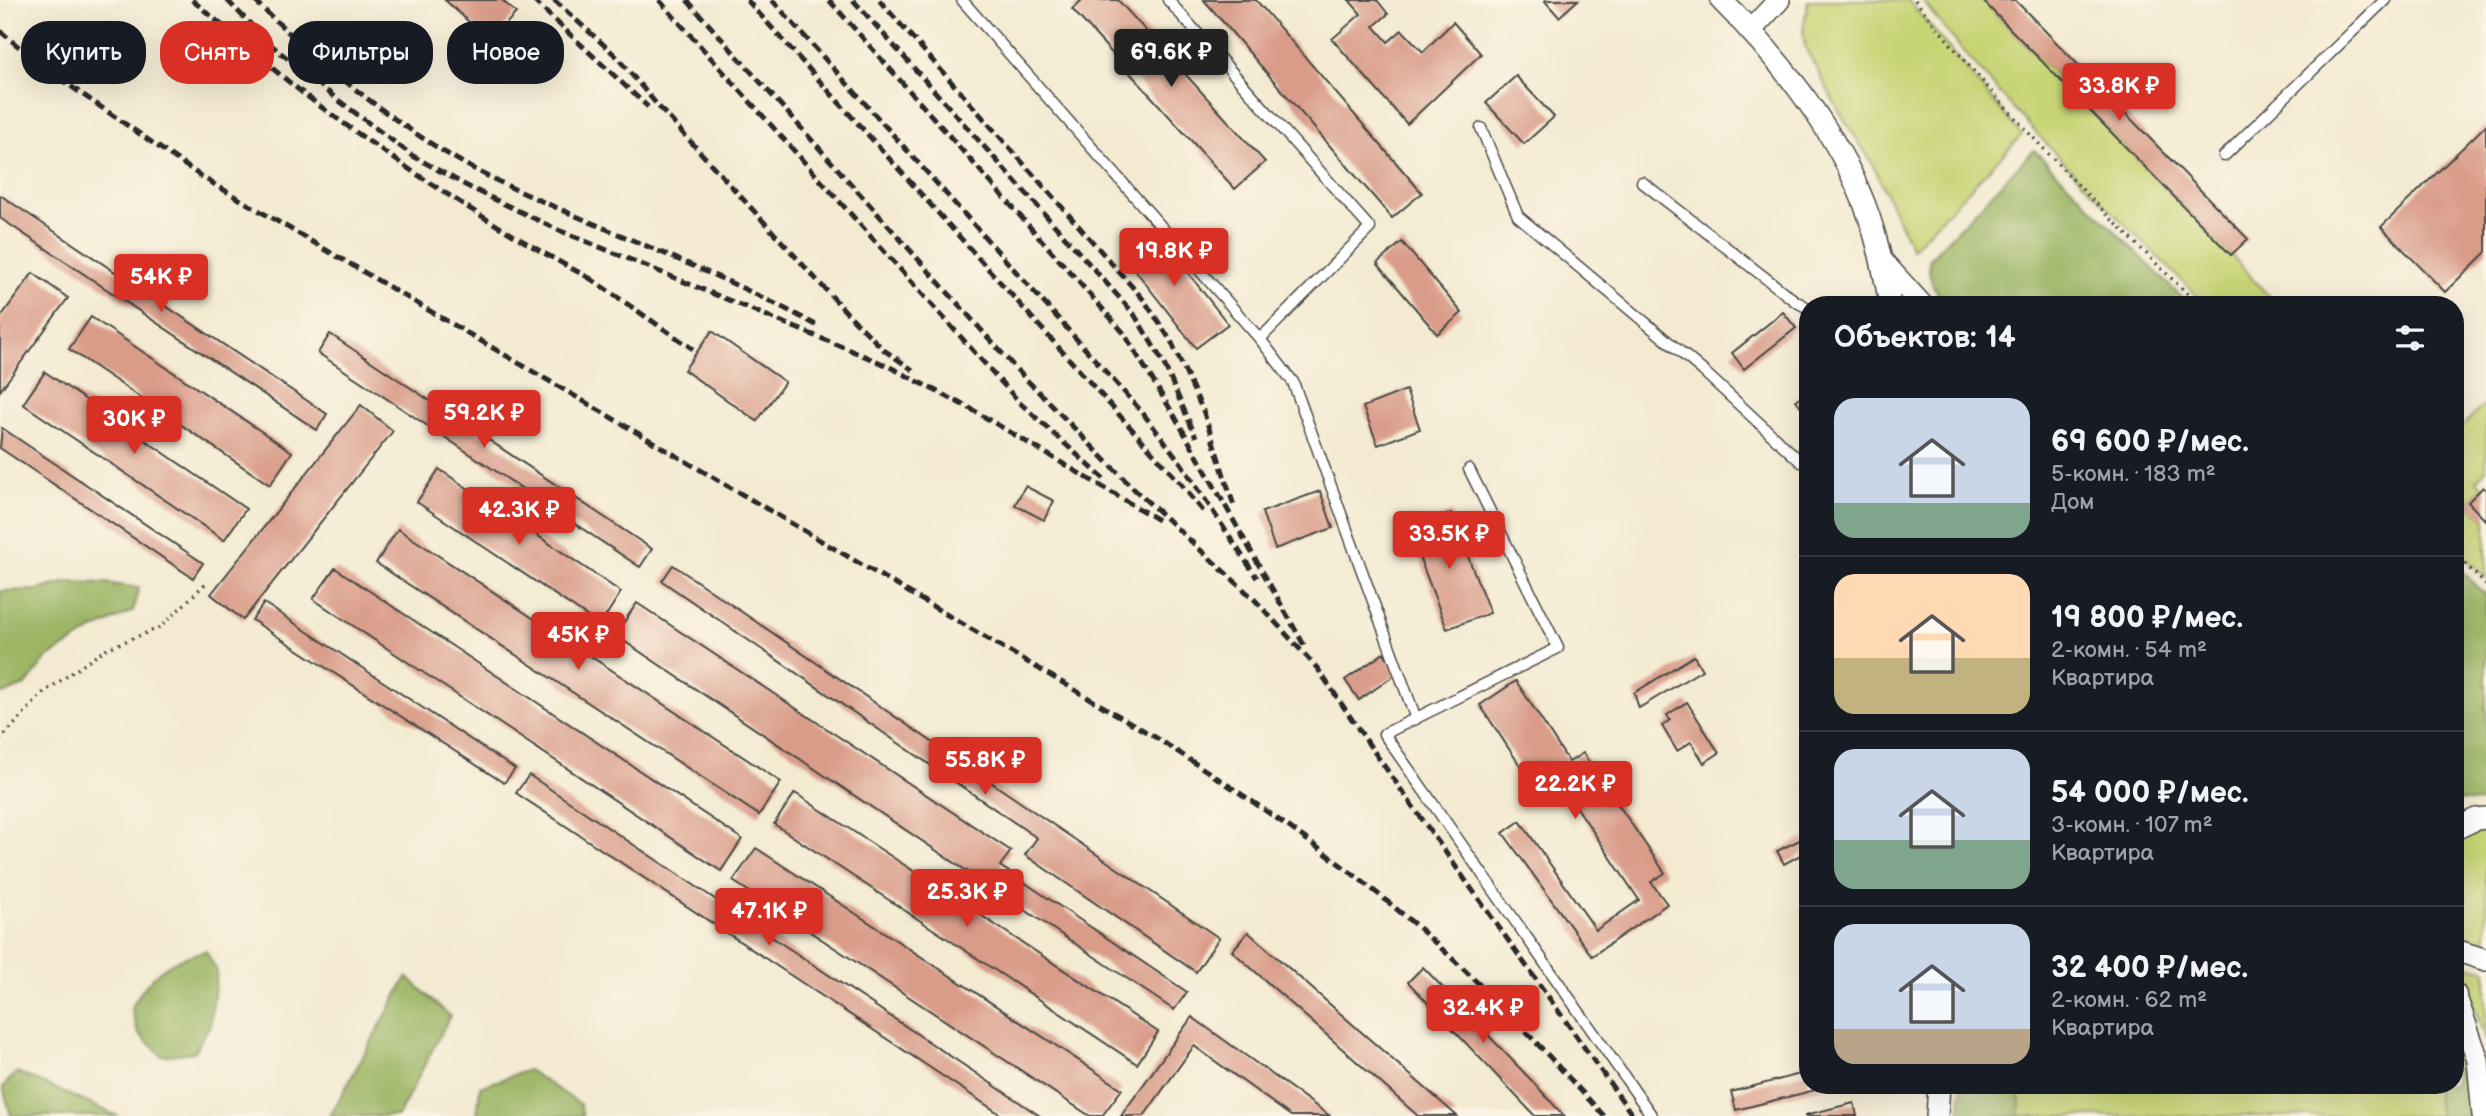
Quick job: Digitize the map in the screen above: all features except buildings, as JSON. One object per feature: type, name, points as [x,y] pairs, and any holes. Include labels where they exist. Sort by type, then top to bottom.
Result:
[{"type":"street","points":[[1721,0],[1751,30],[1827,130],[1845,160],[1860,192],[1883,262],[1889,296]]},
{"type":"street","points":[[1751,30],[1779,0]]},
{"type":"street","points":[[1883,262],[1914,296]]},
{"type":"street","points":[[2464,953],[2486,960]]},
{"type":"street","points":[[2464,1019],[2478,1060],[2483,1116]]},
{"type":"street","points":[[1937,1116],[1938,1094]]},
{"type":"lane","points":[[961,0],[1260,339],[1293,382],[1416,719]]},
{"type":"lane","points":[[1168,0],[1370,228],[1260,339]]},
{"type":"lane","points":[[2224,156],[2385,0]]},
{"type":"lane","points":[[1481,128],[1518,216],[1702,370],[1799,460]]},
{"type":"lane","points":[[1642,182],[1799,303]]},
{"type":"lane","points":[[1469,469],[1558,648],[1384,734],[1652,1116]]},
{"type":"path","points":[[1915,0],[1957,53],[2057,163],[2190,296]]},
{"type":"path","points":[[2464,563],[2486,585]]},
{"type":"path","points":[[0,740],[43,694],[106,649],[161,627],[208,581]]},
{"type":"green space","points":[[1808,0],[1908,0],[2022,135],[1912,249],[1872,163],[1839,111],[1805,47],[1803,31]]},
{"type":"green space","points":[[1922,0],[1982,0],[2269,296],[2198,296],[2095,195],[2023,119]]},
{"type":"green space","points":[[2034,150],[2180,296],[1939,296],[1929,271],[1930,258]]},
{"type":"green space","points":[[2486,403],[2486,470],[2476,480],[2483,487],[2468,502],[2486,521],[2486,578],[2464,557],[2464,425]]},
{"type":"green space","points":[[2464,573],[2486,595],[2486,803],[2464,801]]},
{"type":"green space","points":[[67,582],[105,583],[139,588],[133,611],[91,631],[47,658],[26,685],[0,693],[0,591],[37,590]]},
{"type":"green space","points":[[2479,832],[2486,832],[2486,947],[2464,940],[2464,840]]},
{"type":"green space","points":[[206,951],[217,971],[210,1025],[194,1052],[162,1056],[138,1033],[131,1008],[145,986],[161,970],[181,958]]},
{"type":"green space","points":[[2464,966],[2486,970],[2486,1042],[2464,977]]},
{"type":"green space","points":[[407,977],[450,1016],[398,1116],[330,1116]]},
{"type":"green space","points":[[2464,1065],[2468,1116],[2440,1116],[2436,1094],[2464,1094]]},
{"type":"green space","points":[[528,1070],[580,1104],[583,1116],[477,1116],[480,1087]]},
{"type":"green space","points":[[17,1072],[118,1116],[11,1116],[3,1087]]},
{"type":"green space","points":[[1961,1094],[2020,1094],[2020,1116],[1959,1116]]},
{"type":"green space","points":[[2020,1094],[2436,1094],[2440,1116],[2020,1116]]},
{"type":"railway","points":[[192,0],[311,99],[392,158],[492,222],[595,281]]},
{"type":"railway","points":[[227,0],[270,44],[338,100],[413,156],[467,186],[556,229],[886,365],[963,405]]},
{"type":"railway","points":[[254,0],[354,88],[407,128],[463,163],[529,196],[725,280],[816,325]]},
{"type":"railway","points":[[533,0],[648,107]]},
{"type":"railway","points":[[554,0],[615,55],[847,313],[884,350],[913,370]]},
{"type":"railway","points":[[659,0],[1020,403],[1104,479]]},
{"type":"railway","points":[[687,0],[1017,370],[1135,490],[1254,599],[1318,669],[1633,1116]]},
{"type":"railway","points":[[747,0],[1204,512]]},
{"type":"railway","points":[[772,0],[1142,412],[1181,463],[1257,578]]},
{"type":"railway","points":[[829,0],[1123,332],[1174,415],[1304,645]]},
{"type":"railway","points":[[853,0],[1134,314],[1163,362],[1196,437]]},
{"type":"railway","points":[[879,0],[1144,300],[1171,341],[1204,413],[1235,509]]},
{"type":"railway","points":[[0,31],[43,67],[202,177],[1155,737],[1255,803],[1351,873],[1439,946],[1512,1017],[1604,1116]]},
{"type":"railway","points":[[588,277],[693,349]]},
{"type":"railway","points":[[956,400],[1158,520]]}]
